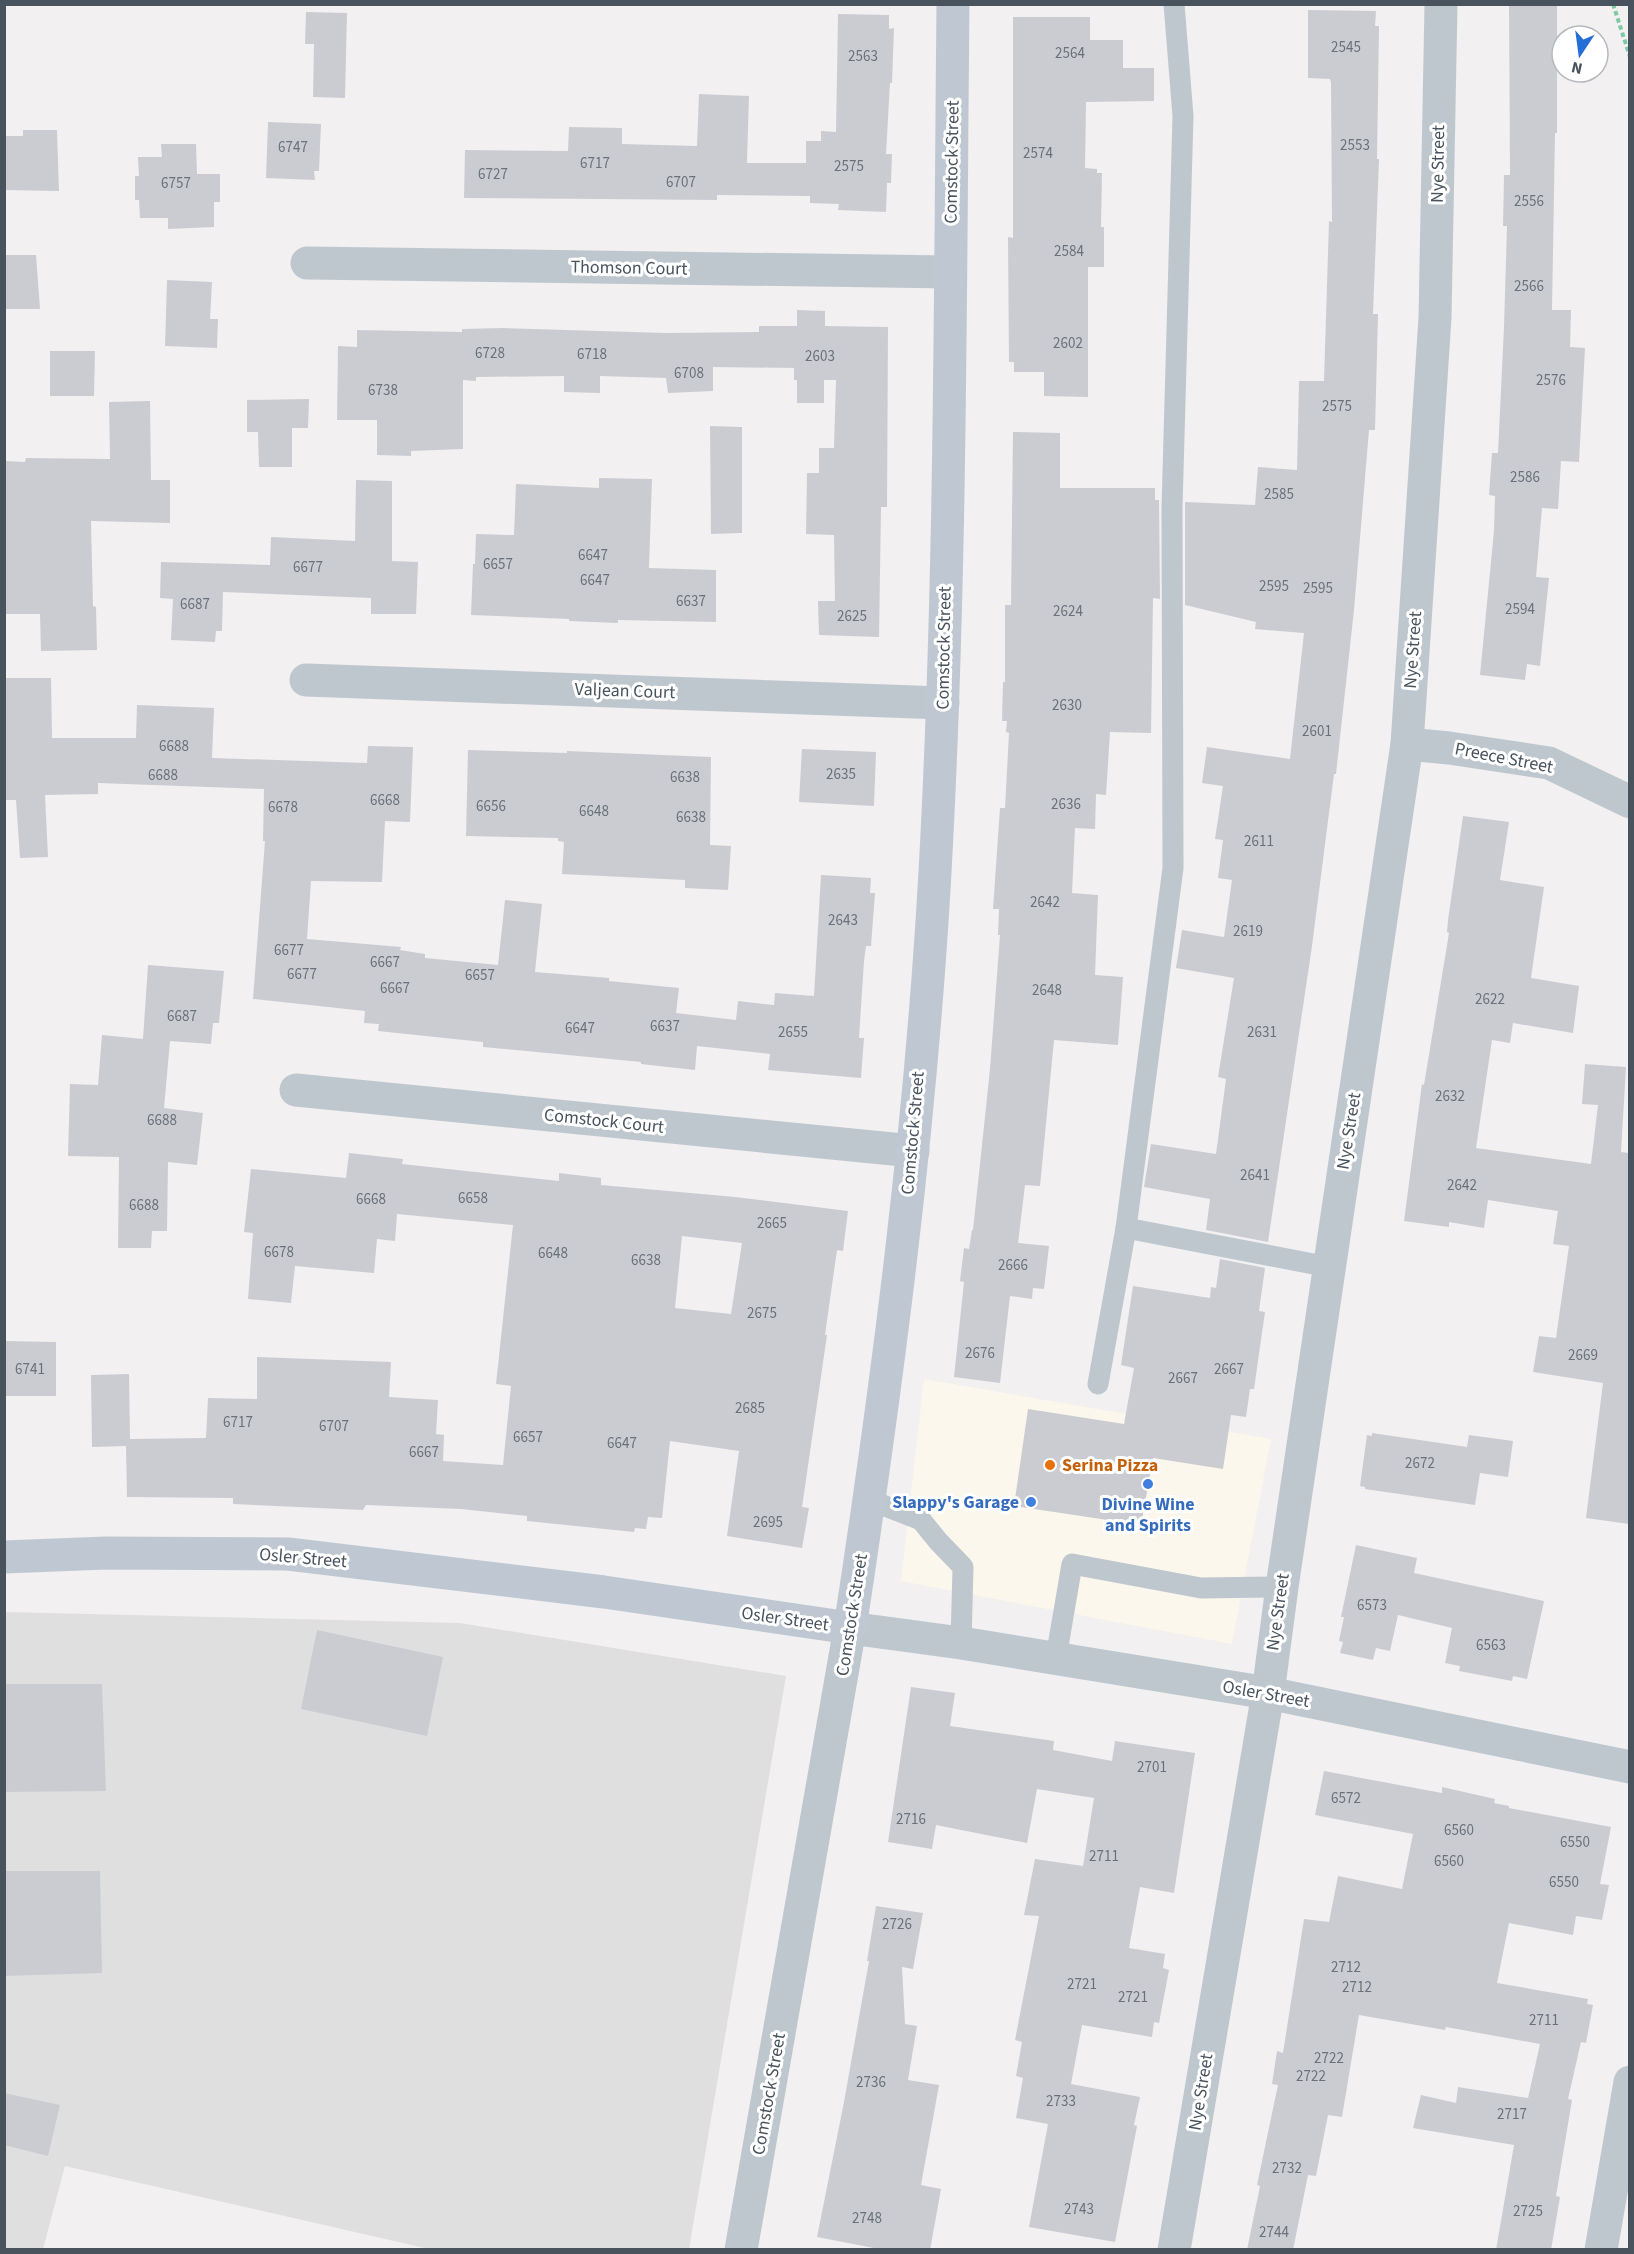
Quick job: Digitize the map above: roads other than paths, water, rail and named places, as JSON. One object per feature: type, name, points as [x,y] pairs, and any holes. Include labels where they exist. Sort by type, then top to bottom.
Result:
[{"type":"street","name":"Comstock Street","points":[[741,2250],[850,1628],[870,1500],[913,1151],[935,876],[943,703],[954,4]]},
{"type":"street","name":"Nye Street","points":[[1174,2250],[1268,1693],[1407,744],[1435,318],[1441,4]]},
{"type":"street","name":"Thomson Court","points":[[307,263],[950,272]]},
{"type":"street","name":"Valjean Court","points":[[306,680],[943,703]]},
{"type":"street","name":"Preece Street","points":[[1407,744],[1549,763],[1629,802]]},
{"type":"street","name":"Comstock Court","points":[[296,1090],[913,1151]]},
{"type":"street","name":"Osler Street","points":[[4,1557],[106,1553],[288,1554],[604,1592],[961,1643],[1268,1693],[1629,1767]]},
{"type":"street","points":[[1601,2250],[1629,2082]]},
{"type":"lane","points":[[1098,1384],[1126,1228],[1173,868],[1172,508],[1183,116],[1174,4]]},
{"type":"lane","points":[[1126,1228],[1329,1267]]},
{"type":"lane","points":[[870,1500],[921,1520],[963,1568],[961,1643]]},
{"type":"lane","points":[[1056,1658],[1072,1564],[1201,1588],[1282,1587]]},
{"type":"place","name":"Serina Pizza","points":[[1050,1465]]},
{"type":"place","name":"Divine Wine and Spirits","points":[[1148,1484]]},
{"type":"place","name":"Slappy's Garage","points":[[1031,1502]]}]
